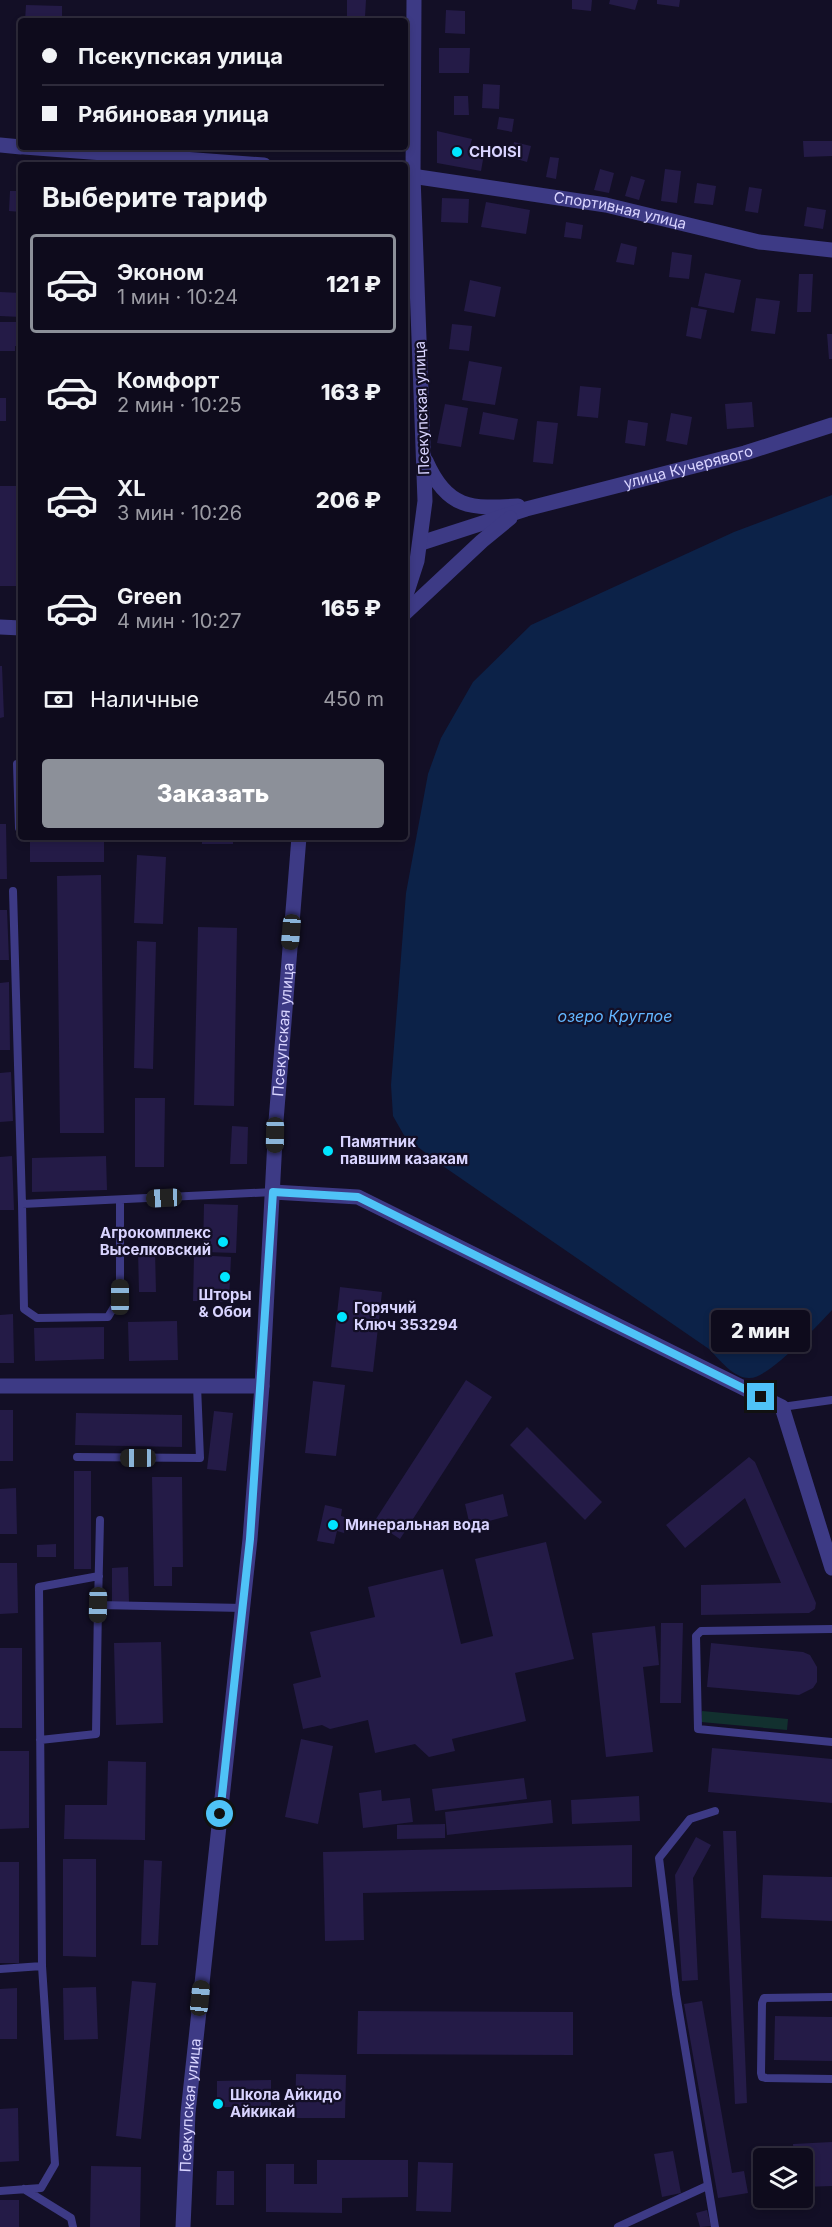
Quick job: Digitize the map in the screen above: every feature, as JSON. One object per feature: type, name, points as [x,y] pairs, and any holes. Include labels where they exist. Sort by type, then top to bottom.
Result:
[{"type":"street","name":"Псекупская улица","points":[[408,589],[421,543],[425,501],[409,175],[414,0]]},
{"type":"street","points":[[0,145],[18,147]]},
{"type":"street","points":[[63,150],[224,162]]},
{"type":"street","name":"Спортивная улица","points":[[409,175],[606,205],[759,242],[832,250]]},
{"type":"street","name":"улица Кучерявого","points":[[421,543],[542,505],[746,453],[832,425]]},
{"type":"street","name":"улица Кучерявого","points":[[424,455],[441,488],[463,503],[491,508],[542,505]]},
{"type":"street","name":"улица Кучерявого","points":[[408,610],[482,541],[515,514]]},
{"type":"street","points":[[0,627],[18,628]]},
{"type":"street","name":"Псекупская улица","points":[[183,2227],[190,2101],[250,1539],[262,1386],[276,1121],[299,840]]},
{"type":"street","points":[[273,1192],[358,1197],[782,1407],[832,1568]]},
{"type":"street","points":[[0,1386],[262,1386]]},
{"type":"lane","points":[[18,764],[18,796]]},
{"type":"lane","points":[[14,891],[24,1309],[37,1318],[108,1317],[120,1297],[120,1200]]},
{"type":"lane","points":[[22,1204],[273,1192]]},
{"type":"lane","points":[[77,1457],[200,1458],[197,1386]]},
{"type":"lane","points":[[782,1407],[832,1400]]},
{"type":"lane","points":[[40,1740],[96,1734],[100,1520]]},
{"type":"lane","points":[[0,2191],[41,2188],[55,2164],[42,1966],[39,1587],[99,1576]]},
{"type":"lane","points":[[98,1605],[243,1608]]},
{"type":"lane","points":[[832,1629],[701,1631],[696,1636],[698,1729],[832,1742]]},
{"type":"lane","points":[[715,2227],[676,1994],[660,1858],[690,1819],[716,1811]]},
{"type":"lane","points":[[0,1969],[42,1966]]},
{"type":"lane","points":[[832,1998],[764,1998],[761,2073],[762,2077],[766,2078],[832,2079]]},
{"type":"lane","points":[[618,2227],[707,2186]]},
{"type":"lane","points":[[24,2189],[71,2218],[73,2227]]},
{"type":"green space","points":[[702,1711],[788,1719],[787,1730],[701,1722]]},
{"type":"water","name":"озеро Круглое","points":[[832,495],[832,1310],[781,1360],[758,1376],[750,1378],[738,1375],[727,1368],[709,1349],[440,1164],[405,1137],[393,1116],[391,1085],[406,893],[428,774],[441,738],[473,682],[531,625],[734,532]]},
{"type":"building","points":[[347,0],[366,0],[365,17],[347,16]]},
{"type":"building","points":[[572,0],[592,0],[591,11],[572,9]]},
{"type":"building","points":[[610,0],[638,0],[635,10],[609,4]]},
{"type":"building","points":[[657,0],[680,0],[679,7],[657,4]]},
{"type":"building","points":[[26,5],[62,6],[62,18],[25,18]]},
{"type":"building","points":[[446,10],[465,11],[465,34],[445,33]]},
{"type":"building","points":[[82,16],[105,17],[105,18],[82,18]]},
{"type":"building","points":[[439,48],[470,48],[469,73],[439,73]]},
{"type":"building","points":[[483,84],[500,85],[499,109],[482,108]]},
{"type":"building","points":[[454,96],[468,96],[469,115],[454,115]]},
{"type":"building","points":[[499,117],[514,119],[512,132],[497,129]]},
{"type":"building","name":"CHOISI","points":[[437,131],[472,139],[469,150],[484,154],[481,171],[437,163]]},
{"type":"building","points":[[803,141],[832,141],[832,156],[804,157]]},
{"type":"building","points":[[514,142],[531,146],[527,162],[510,157]]},
{"type":"building","points":[[348,150],[368,150],[368,152]]},
{"type":"building","points":[[550,157],[559,158],[556,179],[546,177]]},
{"type":"building","points":[[600,169],[614,173],[609,193],[594,190]]},
{"type":"building","points":[[665,169],[681,171],[677,203],[661,201]]},
{"type":"building","points":[[631,176],[645,180],[639,200],[625,196]]},
{"type":"building","points":[[697,183],[716,186],[713,205],[694,203]]},
{"type":"building","points":[[749,187],[762,189],[758,213],[745,211]]},
{"type":"building","points":[[10,191],[18,191],[18,212],[9,211]]},
{"type":"building","points":[[442,198],[469,199],[468,223],[441,222]]},
{"type":"building","points":[[486,202],[530,210],[526,234],[481,227]]},
{"type":"building","points":[[807,207],[826,210],[823,229],[804,226]]},
{"type":"building","points":[[566,222],[583,225],[581,239],[564,237]]},
{"type":"building","points":[[621,243],[637,247],[634,265],[616,262]]},
{"type":"building","points":[[672,252],[692,255],[689,279],[669,277]]},
{"type":"building","points":[[705,273],[741,280],[734,313],[698,306]]},
{"type":"building","points":[[799,274],[813,274],[811,312],[797,312]]},
{"type":"building","points":[[470,280],[501,287],[495,317],[464,311]]},
{"type":"building","points":[[0,292],[18,293],[18,317],[0,316]]},
{"type":"building","points":[[756,298],[780,301],[775,334],[751,331]]},
{"type":"building","points":[[691,307],[707,310],[701,339],[686,336]]},
{"type":"building","points":[[0,322],[18,322],[18,346],[15,346],[15,351],[0,351]]},
{"type":"building","points":[[452,324],[472,326],[469,351],[449,349]]},
{"type":"building","points":[[827,334],[832,334],[832,359],[829,359]]},
{"type":"building","points":[[469,361],[502,367],[495,405],[462,400]]},
{"type":"building","points":[[580,386],[601,388],[598,418],[577,416]]},
{"type":"building","points":[[18,396],[18,427],[16,427]]},
{"type":"building","points":[[0,398],[6,398],[6,421],[0,421]]},
{"type":"building","points":[[752,402],[754,427],[727,429],[725,404]]},
{"type":"building","points":[[445,404],[468,408],[461,447],[437,443]]},
{"type":"building","points":[[483,412],[518,419],[514,440],[479,434]]},
{"type":"building","points":[[671,413],[692,417],[687,445],[666,441]]},
{"type":"building","points":[[628,420],[648,423],[645,446],[625,443]]},
{"type":"building","points":[[537,421],[558,423],[553,464],[533,462]]},
{"type":"building","points":[[0,486],[18,486],[18,586],[0,586]]},
{"type":"building","points":[[0,666],[2,666],[4,717],[0,718]]},
{"type":"building","points":[[0,824],[6,824],[7,879],[0,879]]},
{"type":"building","points":[[30,840],[104,840],[104,862],[30,862]]},
{"type":"building","points":[[202,840],[233,840],[233,844],[202,844]]},
{"type":"building","points":[[137,855],[166,857],[163,924],[134,923]]},
{"type":"building","points":[[101,875],[104,1133],[60,1133],[57,876]]},
{"type":"building","points":[[0,910],[7,910],[9,960],[0,960]]},
{"type":"building","points":[[198,927],[237,928],[234,1106],[194,1105]]},
{"type":"building","points":[[137,941],[156,942],[153,1069],[134,1068]]},
{"type":"building","points":[[9,982],[10,1050],[0,1050],[0,983]]},
{"type":"building","points":[[11,1072],[13,1121],[0,1122],[0,1073]]},
{"type":"building","points":[[135,1098],[165,1098],[164,1167],[135,1167]]},
{"type":"building","points":[[232,1126],[248,1127],[247,1164],[230,1164]]},
{"type":"building","points":[[12,1156],[14,1210],[0,1210],[0,1157]]},
{"type":"building","points":[[106,1156],[107,1190],[32,1192],[32,1158]]},
{"type":"building","points":[[204,1204],[238,1205],[236,1253],[203,1252]]},
{"type":"building","points":[[138,1250],[155,1250],[156,1292],[139,1292]]},
{"type":"building","points":[[194,1255],[231,1257],[229,1302],[193,1301]]},
{"type":"building","points":[[340,1287],[382,1292],[373,1372],[331,1367]]},
{"type":"building","points":[[13,1314],[14,1363],[0,1363],[0,1315]]},
{"type":"building","points":[[177,1321],[178,1360],[129,1361],[128,1322]]},
{"type":"building","points":[[104,1327],[104,1359],[35,1361],[34,1328]]},
{"type":"building","points":[[466,1380],[492,1397],[400,1539],[374,1522]]},
{"type":"building","points":[[313,1381],[345,1385],[336,1456],[305,1453]]},
{"type":"building","points":[[0,1410],[13,1410],[13,1461],[0,1461]]},
{"type":"building","points":[[214,1411],[233,1413],[226,1471],[207,1469]]},
{"type":"building","points":[[76,1413],[182,1415],[182,1447],[75,1445]]},
{"type":"building","points":[[527,1427],[602,1502],[585,1520],[510,1445]]},
{"type":"building","points":[[749,1457],[755,1462],[816,1603],[815,1609],[809,1613],[701,1615],[701,1585],[781,1583],[745,1498],[685,1548],[666,1525]]},
{"type":"building","points":[[74,1471],[91,1471],[91,1569],[74,1569]]},
{"type":"building","points":[[152,1477],[182,1477],[183,1567],[172,1567],[172,1586],[154,1586]]},
{"type":"building","points":[[16,1488],[17,1534],[0,1534],[0,1489]]},
{"type":"building","points":[[503,1494],[508,1516],[470,1526],[465,1504]]},
{"type":"building","name":"Минеральная вода","points":[[325,1505],[342,1509],[341,1516],[348,1518],[344,1533],[337,1531],[334,1544],[317,1541]]},
{"type":"building","points":[[546,1542],[574,1659],[515,1673],[526,1721],[452,1739],[455,1751],[429,1757],[415,1744],[375,1753],[368,1720],[330,1729],[322,1725],[303,1729],[293,1684],[321,1677],[310,1632],[375,1617],[368,1587],[443,1569],[461,1644],[493,1636],[475,1559]]},
{"type":"building","points":[[56,1544],[56,1557],[37,1557],[37,1545]]},
{"type":"building","points":[[0,1563],[17,1563],[18,1613],[0,1614]]},
{"type":"building","points":[[128,1567],[129,1602],[112,1602],[112,1568]]},
{"type":"building","points":[[661,1623],[683,1623],[681,1703],[660,1703]]},
{"type":"building","points":[[655,1626],[659,1665],[643,1667],[653,1752],[606,1757],[592,1633]]},
{"type":"building","points":[[161,1642],[163,1723],[116,1725],[114,1643]]},
{"type":"building","points":[[711,1643],[803,1652],[810,1655],[817,1667],[817,1682],[813,1688],[799,1695],[707,1687]]},
{"type":"building","points":[[0,1648],[22,1648],[22,1728],[0,1728]]},
{"type":"building","points":[[301,1739],[333,1746],[318,1824],[285,1817]]},
{"type":"building","points":[[712,1748],[832,1759],[832,1803],[708,1792]]},
{"type":"building","points":[[0,1751],[29,1751],[29,1828],[0,1829]]},
{"type":"building","points":[[108,1761],[146,1762],[145,1840],[64,1839],[65,1805],[107,1805]]},
{"type":"building","points":[[524,1778],[527,1799],[435,1811],[432,1789]]},
{"type":"building","points":[[381,1790],[382,1801],[410,1798],[413,1822],[363,1828],[359,1793]]},
{"type":"building","points":[[639,1796],[640,1821],[572,1824],[571,1800]]},
{"type":"building","points":[[551,1800],[553,1823],[447,1835],[445,1812]]},
{"type":"building","points":[[445,1824],[445,1838],[397,1839],[397,1825]]},
{"type":"building","points":[[723,1831],[736,1831],[747,2103],[735,2104]]},
{"type":"building","points":[[696,1837],[711,1845],[693,1878],[698,1980],[682,1981],[675,1875]]},
{"type":"building","points":[[632,1845],[632,1887],[363,1893],[364,1940],[325,1941],[323,1852]]},
{"type":"building","points":[[63,1859],[96,1859],[96,1957],[63,1956]]},
{"type":"building","points":[[144,1860],[162,1861],[158,1945],[141,1945]]},
{"type":"building","points":[[0,1862],[19,1862],[19,1963],[0,1963]]},
{"type":"building","points":[[763,1875],[832,1877],[832,1921],[761,1918]]},
{"type":"building","points":[[132,1981],[156,1983],[141,2139],[116,2136]]},
{"type":"building","points":[[96,1987],[98,2039],[64,2040],[63,1988]]},
{"type":"building","points":[[17,1988],[17,2039],[0,2039],[0,1989]]},
{"type":"building","points":[[702,2001],[732,2173],[744,2171],[748,2193],[718,2198],[684,2004]]},
{"type":"building","points":[[358,2011],[573,2012],[573,2055],[357,2054]]},
{"type":"building","points":[[775,2016],[832,2017],[832,2061],[774,2060]]},
{"type":"building","points":[[296,2074],[346,2075],[345,2118],[295,2118]]},
{"type":"building","points":[[271,2080],[271,2107],[217,2107],[217,2081]]},
{"type":"building","points":[[18,2108],[19,2161],[0,2162],[0,2109]]},
{"type":"building","points":[[832,2142],[832,2186],[813,2187],[813,2148],[793,2148],[793,2144]]},
{"type":"building","points":[[673,2151],[681,2193],[662,2197],[654,2154]]},
{"type":"building","points":[[317,2160],[408,2160],[408,2197],[342,2198],[342,2213],[266,2212],[266,2164],[294,2164],[294,2184],[317,2184]]},
{"type":"building","points":[[418,2162],[453,2163],[451,2212],[416,2211]]},
{"type":"building","points":[[91,2166],[141,2167],[140,2227],[90,2227]]},
{"type":"building","points":[[217,2171],[234,2171],[234,2205],[216,2205]]},
{"type":"building","points":[[0,2200],[19,2200],[19,2227],[0,2227]]},
{"type":"building","points":[[707,2210],[711,2226],[700,2227],[696,2213]]},
{"type":"place","name":"CHOISI","points":[[457,152]]},
{"type":"place","name":"Памятник павшим казакам","points":[[328,1151]]},
{"type":"place","name":"Агрокомплекс Выселковский","points":[[223,1242]]},
{"type":"place","name":"Шторы & Обои","points":[[225,1277]]},
{"type":"place","name":"Горячий Ключ 353294","points":[[342,1317]]},
{"type":"place","name":"Минеральная вода","points":[[333,1525]]},
{"type":"place","name":"Школа Айкидо Айкикай","points":[[218,2104]]},
{"type":"route","points":[[220,1814],[250,1539],[262,1386],[273,1192],[358,1197],[761,1397]]}]
